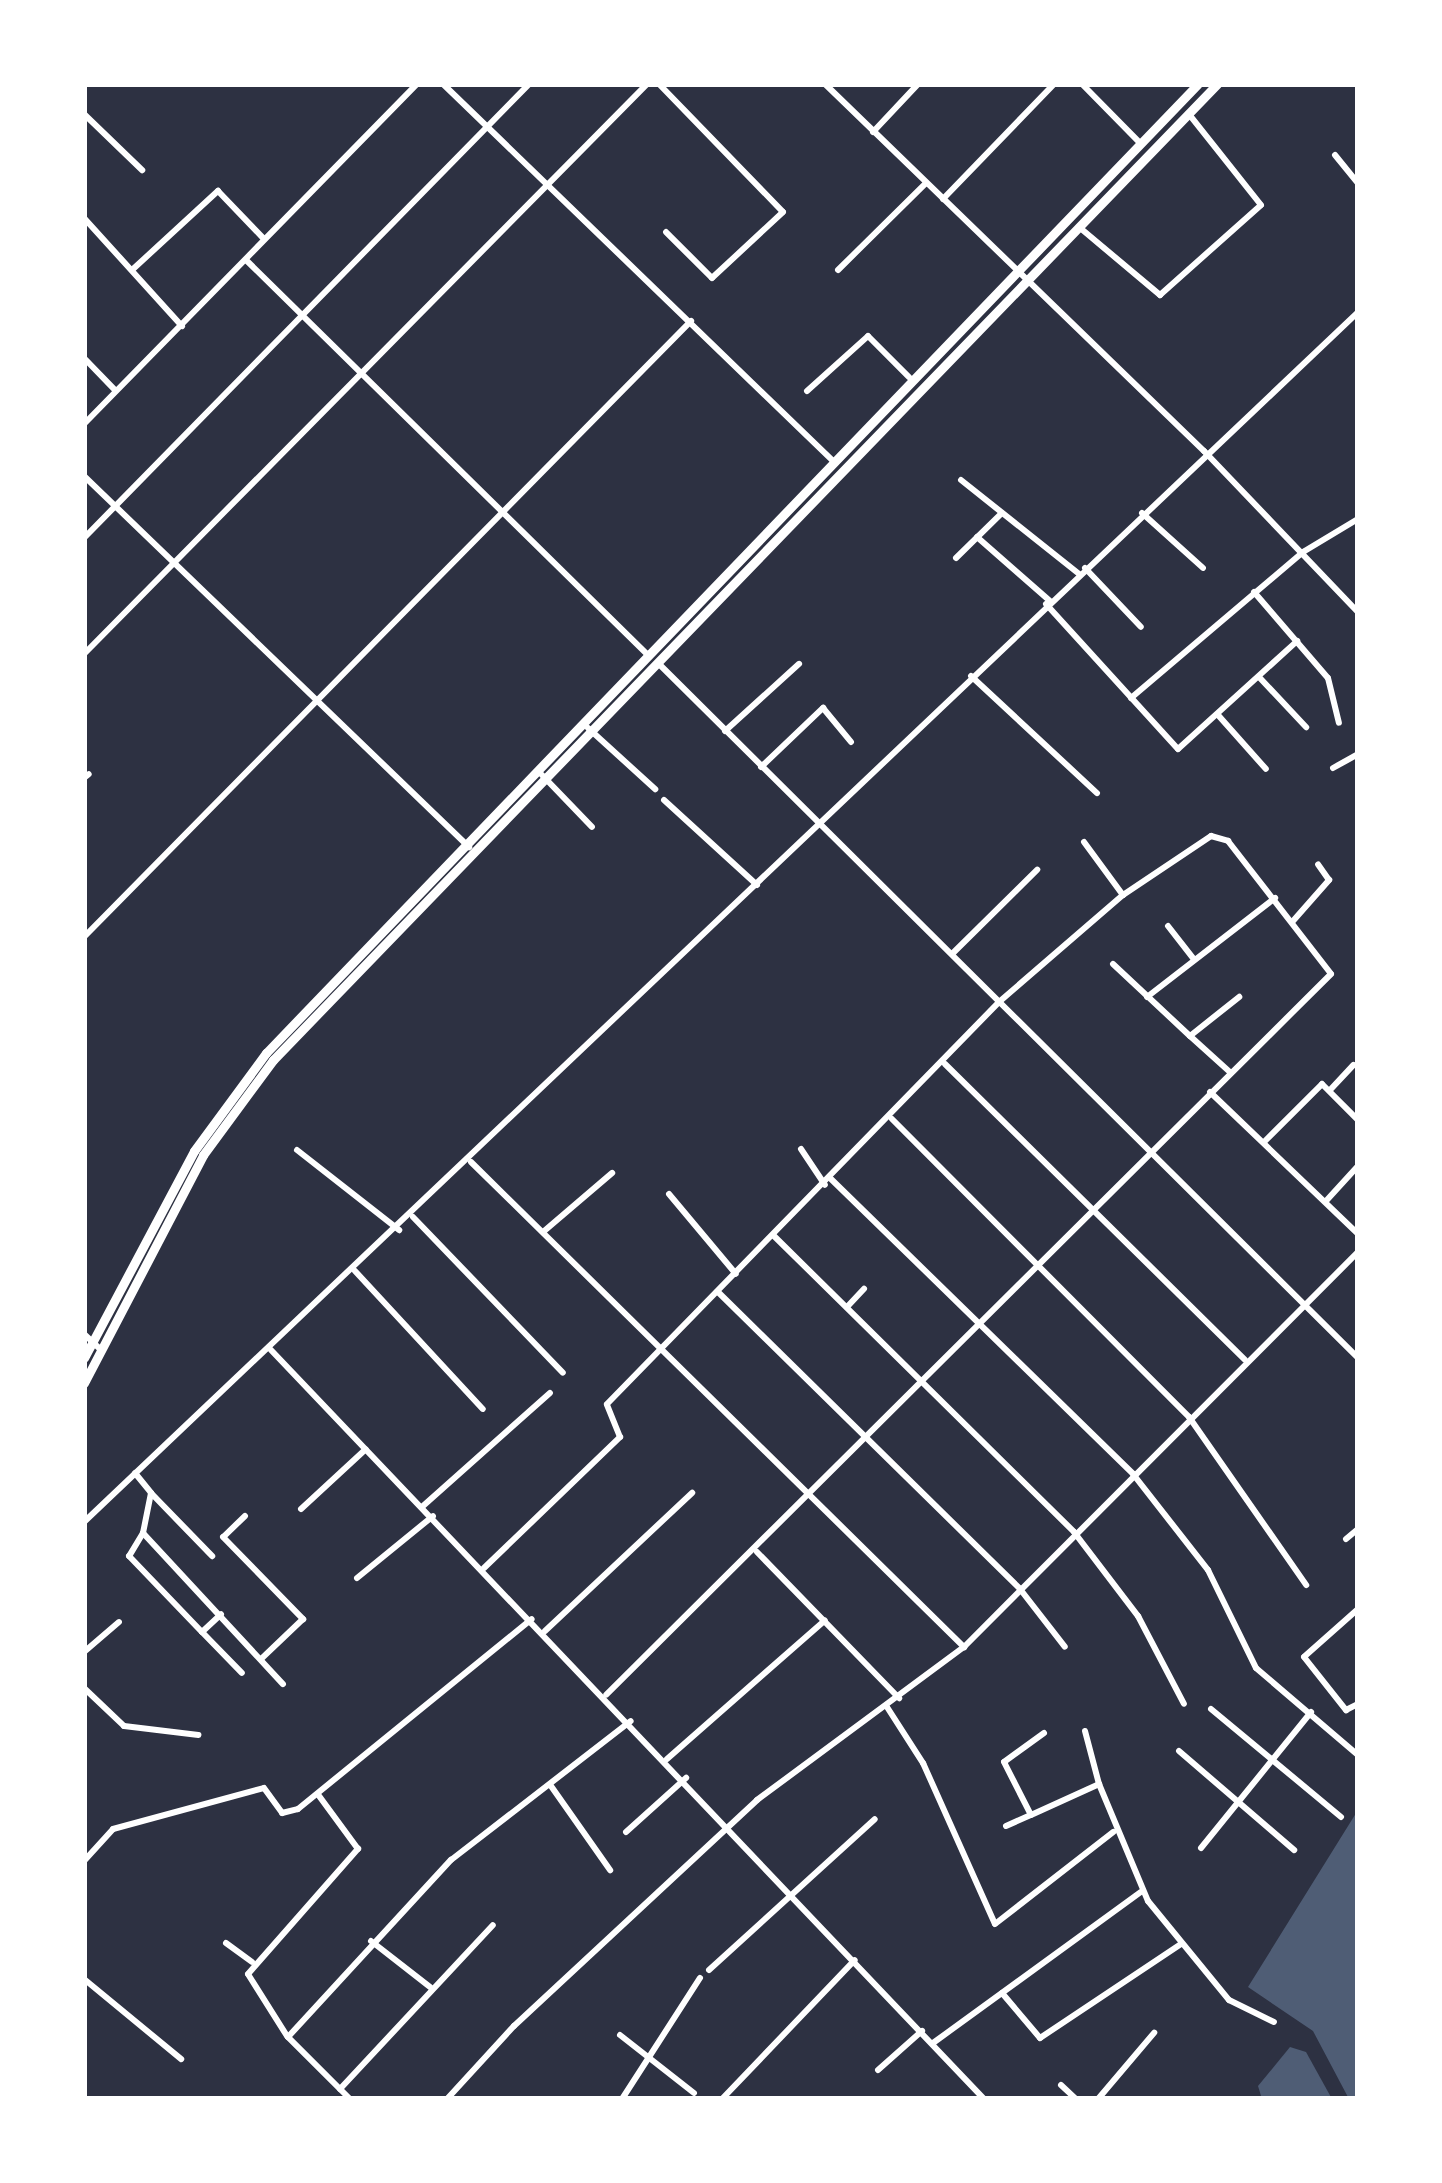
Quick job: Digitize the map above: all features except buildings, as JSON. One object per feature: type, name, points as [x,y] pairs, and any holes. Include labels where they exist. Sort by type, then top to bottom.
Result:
[{"type":"highway","points":[[84,1358],[237,1103],[468,846],[1198,84]]},
{"type":"highway","points":[[836,464],[909,377],[1079,226],[1216,84]]},
{"type":"highway","points":[[468,846],[588,728],[651,657]]},
{"type":"highway","points":[[84,1383],[92,1342]]},
{"type":"street","points":[[84,424],[417,84]]},
{"type":"street","points":[[443,84],[836,464]]},
{"type":"street","points":[[84,538],[529,84]]},
{"type":"street","points":[[84,654],[647,84]]},
{"type":"street","points":[[659,84],[783,212],[712,278],[666,232]]},
{"type":"street","points":[[825,84],[1017,277],[1204,451],[1358,612]]},
{"type":"street","points":[[873,132],[918,84]]},
{"type":"street","points":[[943,199],[1054,84]]},
{"type":"street","points":[[1082,84],[1140,143]]},
{"type":"street","points":[[1079,226],[1160,295],[1261,205],[1188,113]]},
{"type":"street","points":[[84,114],[142,170]]},
{"type":"street","points":[[1335,155],[1358,183]]},
{"type":"street","points":[[838,270],[926,183]]},
{"type":"street","points":[[132,270],[218,191],[264,239]]},
{"type":"street","points":[[84,218],[182,326]]},
{"type":"street","points":[[246,260],[1358,1358]]},
{"type":"street","points":[[84,1522],[471,1162],[1204,451],[1358,313]]},
{"type":"street","points":[[84,937],[691,321]]},
{"type":"street","points":[[807,391],[868,336],[909,377]]},
{"type":"street","points":[[84,358],[116,391]]},
{"type":"street","points":[[84,476],[177,559],[468,846]]},
{"type":"street","points":[[961,480],[1082,571],[1141,627]]},
{"type":"street","points":[[956,558],[1002,513]]},
{"type":"street","points":[[1142,513],[1203,568]]},
{"type":"street","points":[[1131,698],[1303,552],[1358,519]]},
{"type":"street","points":[[977,537],[1048,603],[1178,749],[1297,641]]},
{"type":"street","points":[[1254,592],[1328,678],[1340,723]]},
{"type":"street","points":[[724,731],[800,664]]},
{"type":"street","points":[[971,676],[1097,793]]},
{"type":"street","points":[[1259,677],[1306,727]]},
{"type":"street","points":[[761,767],[822,709],[851,742]]},
{"type":"street","points":[[1218,715],[1266,769]]},
{"type":"street","points":[[588,728],[655,789]]},
{"type":"street","points":[[1333,768],[1358,755]]},
{"type":"street","points":[[542,775],[592,827]]},
{"type":"street","points":[[664,800],[757,886]]},
{"type":"street","points":[[484,1568],[620,1437],[608,1404],[661,1348],[892,1119],[999,1002],[1123,896],[1214,835],[1275,898],[1330,974],[757,1552],[606,1696]]},
{"type":"street","points":[[1084,842],[1123,896]]},
{"type":"street","points":[[1293,922],[1329,880],[1318,864]]},
{"type":"street","points":[[952,955],[1037,870]]},
{"type":"street","points":[[1147,997],[1275,898]]},
{"type":"street","points":[[1168,926],[1193,958]]},
{"type":"street","points":[[1113,964],[1231,1073]]},
{"type":"street","points":[[1190,1036],[1239,997]]},
{"type":"street","points":[[945,1064],[1246,1361]]},
{"type":"street","points":[[1330,1090],[1353,1065]]},
{"type":"street","points":[[1264,1142],[1320,1086],[1330,1090],[1358,1120]]},
{"type":"street","points":[[1210,1092],[1358,1234]]},
{"type":"street","points":[[892,1119],[1190,1417],[1306,1585]]},
{"type":"street","points":[[801,1149],[828,1182],[982,1324],[1133,1474],[1208,1570],[1256,1668],[1358,1755]]},
{"type":"street","points":[[297,1150],[399,1229]]},
{"type":"street","points":[[471,1162],[964,1647]]},
{"type":"street","points":[[1326,1201],[1358,1166]]},
{"type":"street","points":[[543,1232],[612,1173]]},
{"type":"street","points":[[669,1194],[736,1274]]},
{"type":"street","points":[[413,1216],[563,1373]]},
{"type":"street","points":[[774,1236],[1075,1532],[1138,1616],[1184,1704]]},
{"type":"street","points":[[447,2099],[729,1826],[964,1647],[1358,1252]]},
{"type":"street","points":[[355,1271],[483,1409]]},
{"type":"street","points":[[847,1306],[864,1288]]},
{"type":"street","points":[[718,1292],[1020,1588],[1065,1648]]},
{"type":"street","points":[[271,1350],[686,1778],[984,2099]]},
{"type":"street","points":[[423,1506],[550,1393]]},
{"type":"street","points":[[301,1509],[366,1449]]},
{"type":"street","points":[[135,1473],[212,1556]]},
{"type":"street","points":[[151,1493],[143,1533],[127,1554],[242,1673]]},
{"type":"street","points":[[544,1631],[692,1493]]},
{"type":"street","points":[[245,1516],[224,1537],[303,1618],[262,1658]]},
{"type":"street","points":[[357,1578],[434,1516]]},
{"type":"street","points":[[1346,1539],[1358,1528]]},
{"type":"street","points":[[143,1533],[283,1684]]},
{"type":"street","points":[[757,1552],[899,1698]]},
{"type":"street","points":[[1358,1609],[1304,1657],[1346,1710],[1358,1704]]},
{"type":"street","points":[[202,1632],[221,1615]]},
{"type":"street","points":[[84,1861],[113,1829],[264,1788],[285,1814],[319,1796],[532,1618]]},
{"type":"street","points":[[667,1760],[825,1620]]},
{"type":"street","points":[[84,1652],[118,1622]]},
{"type":"street","points":[[84,1688],[124,1726],[198,1735]]},
{"type":"street","points":[[887,1707],[923,1762],[995,1924],[1113,1832]]},
{"type":"street","points":[[1211,1709],[1341,1817]]},
{"type":"street","points":[[1202,1848],[1311,1712]]},
{"type":"street","points":[[288,2037],[371,1941],[451,1860],[631,1721]]},
{"type":"street","points":[[1084,1731],[1113,1832],[1141,1892],[1237,2007],[1274,2022]]},
{"type":"street","points":[[1031,1815],[1004,1762],[1044,1733]]},
{"type":"street","points":[[1178,1751],[1294,1850]]},
{"type":"street","points":[[626,1832],[686,1778]]},
{"type":"street","points":[[1006,1826],[1099,1784]]},
{"type":"street","points":[[551,1786],[610,1870]]},
{"type":"street","points":[[319,1796],[358,1849],[252,1963],[249,1979],[288,2037],[350,2099]]},
{"type":"street","points":[[709,1970],[875,1819]]},
{"type":"street","points":[[933,2043],[1141,1892]]},
{"type":"street","points":[[340,2089],[493,1925]]},
{"type":"street","points":[[371,1941],[431,1988]]},
{"type":"street","points":[[226,1943],[252,1963]]},
{"type":"street","points":[[1002,1993],[1040,2038],[1181,1943]]},
{"type":"street","points":[[722,2099],[784,2025],[855,1960]]},
{"type":"street","points":[[622,2099],[700,1978]]},
{"type":"street","points":[[84,1979],[181,2059]]},
{"type":"street","points":[[878,2071],[922,2031]]},
{"type":"street","points":[[1097,2099],[1154,2033]]},
{"type":"street","points":[[620,2035],[694,2093]]},
{"type":"street","points":[[1061,2085],[1076,2099]]},
{"type":"water","points":[[1358,1810],[1358,2099],[1349,2099],[1313,2031],[1248,1987]]},
{"type":"water","points":[[1290,2047],[1306,2052],[1332,2099],[1262,2099],[1258,2086]]}]
